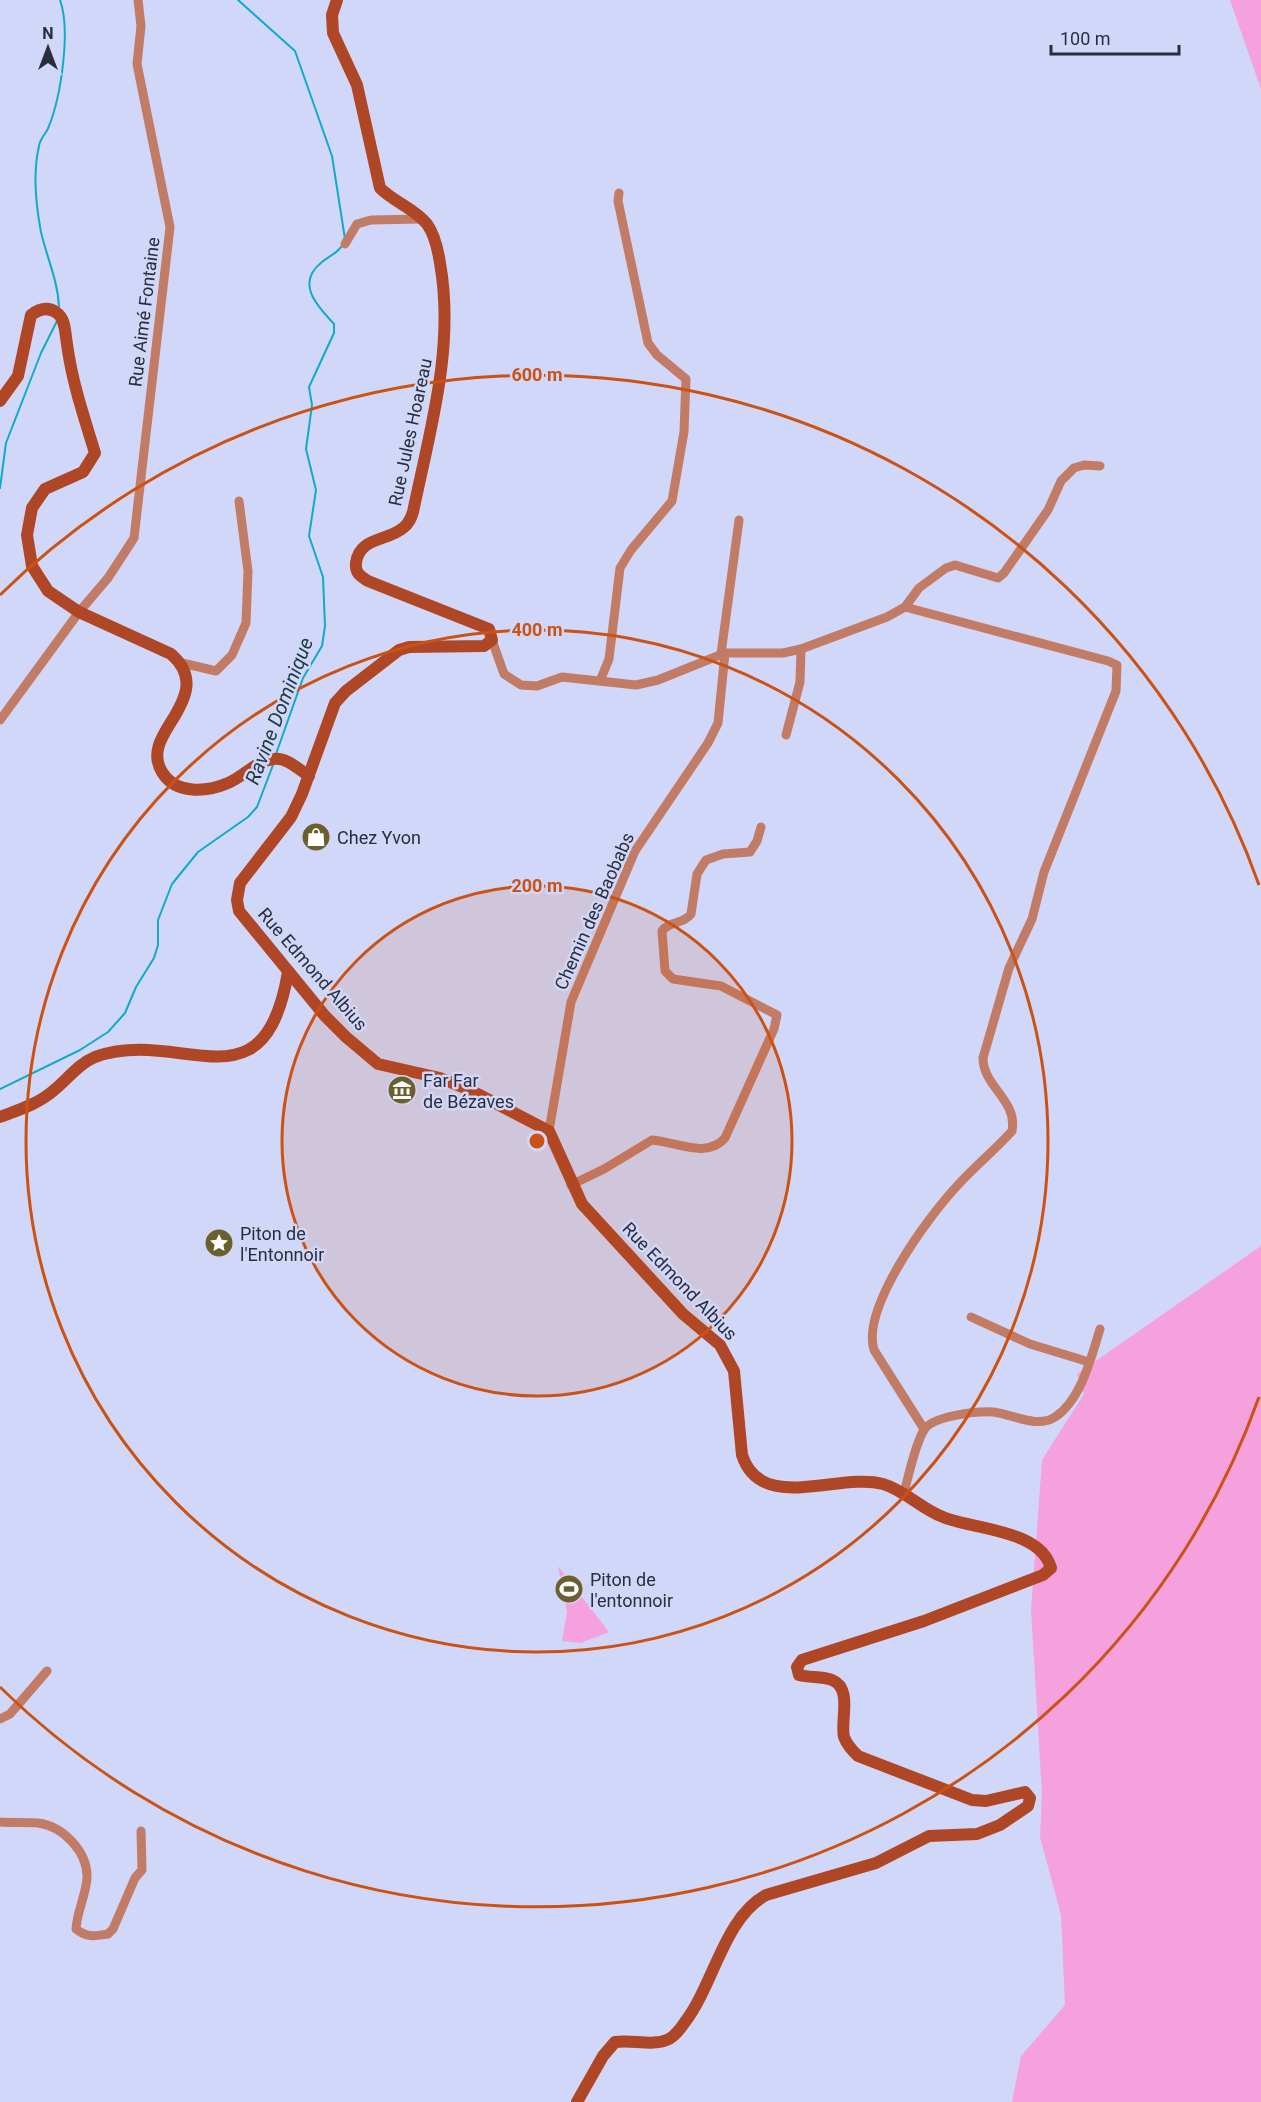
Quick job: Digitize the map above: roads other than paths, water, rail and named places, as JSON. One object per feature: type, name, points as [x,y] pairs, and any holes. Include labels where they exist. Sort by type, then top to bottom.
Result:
[{"type":"main road","name":"Rue Jules Hoareau","points":[[337,0],[332,15],[333,33],[357,85],[380,188],[389,198],[427,224],[437,247],[446,331],[444,362],[413,512],[401,530],[372,540],[364,546],[357,556],[356,567],[359,576],[368,581],[489,629],[492,640]]},
{"type":"main road","points":[[0,401],[18,376],[32,315],[38,310],[46,309],[58,313],[63,322],[72,378],[95,453],[83,472],[45,489],[32,508],[27,535],[32,566],[48,591],[79,612],[171,654],[182,663],[187,676],[186,693],[158,744],[157,760],[163,774],[181,789],[204,789],[229,783],[266,761],[281,759],[305,773],[334,703],[345,690],[399,650],[409,647],[484,646],[492,640]]},
{"type":"main road","name":"Rue Edmond Albius","points":[[305,773],[291,817],[245,874],[237,891],[239,910],[288,972],[346,1037],[378,1064],[440,1078],[470,1090],[549,1131],[571,1185],[582,1204],[683,1314],[720,1345],[729,1358],[734,1371],[742,1455],[746,1468],[757,1480],[789,1487],[862,1482],[883,1484],[943,1517],[998,1530],[1033,1545],[1043,1554],[1051,1568],[1043,1575],[951,1612],[802,1660],[797,1667],[799,1675],[833,1680],[841,1687],[844,1697],[843,1734],[847,1745],[858,1756],[972,1800],[986,1801],[1025,1792],[1030,1798],[1029,1806],[1000,1825],[977,1834],[929,1836],[876,1863],[766,1895],[752,1903],[737,1923],[692,2014],[676,2034],[661,2042],[615,2042],[603,2056],[577,2102]]},
{"type":"main road","points":[[0,1117],[38,1101],[81,1064],[95,1057],[145,1050],[212,1058],[245,1053],[266,1035],[275,1020],[288,972]]},
{"type":"street","name":"Rue Aimé Fontaine","points":[[0,720],[79,612],[108,578],[134,538],[171,226],[137,64],[141,26],[138,0]]},
{"type":"street","points":[[600,681],[609,659],[621,568],[631,550],[672,501],[684,432],[686,379],[657,355],[648,343],[618,201],[619,193]]},
{"type":"street","points":[[345,244],[357,224],[371,220],[421,219]]},
{"type":"street","points":[[492,640],[504,674],[521,686],[537,686],[562,677],[636,685],[658,680],[723,653],[783,653],[801,649],[887,617],[905,607],[919,588],[946,568],[955,565],[998,578],[1004,573],[1048,510],[1061,481],[1074,468],[1084,465],[1100,466]]},
{"type":"street","points":[[182,663],[216,671],[232,655],[243,634],[246,623],[248,571],[238,501]]},
{"type":"street","name":"Chemin des Baobabs","points":[[549,1131],[571,1002],[635,851],[708,743],[721,714],[723,653],[739,520]]},
{"type":"street","points":[[905,607],[1108,661],[1117,665],[1118,674],[1116,691],[1044,872],[1032,920],[1009,968],[983,1058],[983,1069],[1011,1109],[1014,1120],[1012,1131],[958,1185],[933,1214],[885,1288],[876,1312],[870,1339],[874,1350],[924,1429]]},
{"type":"street","points":[[786,735],[800,682],[801,649]]},
{"type":"street","points":[[571,1185],[652,1140],[703,1150],[719,1146],[725,1138],[774,1029],[777,1015],[721,986],[673,979],[665,971],[662,931],[666,926],[688,919],[691,914],[697,874],[706,860],[723,854],[750,852],[757,841],[761,827]]},
{"type":"street","points":[[971,1317],[1030,1344],[1089,1362]]},
{"type":"street","points":[[903,1496],[924,1429],[935,1419],[991,1412],[1044,1423],[1055,1417],[1071,1402],[1089,1362],[1100,1329]]},
{"type":"street","points":[[0,1719],[10,1714],[47,1671]]},
{"type":"street","points":[[0,1822],[39,1823],[59,1829],[77,1848],[84,1861],[87,1878],[76,1929],[84,1935],[93,1936],[108,1934],[113,1929],[135,1878],[142,1870],[141,1831]]},
{"type":"waterway","points":[[59,307],[41,232],[36,178],[40,143],[48,129],[61,81],[65,28],[60,0]]},
{"type":"waterway","name":"Ravine Dominique","points":[[238,0],[295,51],[332,156],[345,239]]},
{"type":"waterway","name":"Ravine Dominique","points":[[276,754],[303,678],[322,646],[325,626],[323,577],[309,536],[316,490],[306,449],[312,405],[309,387],[334,333],[334,324],[321,310],[309,286],[314,270],[343,244]]},
{"type":"waterway","points":[[0,488],[6,443],[41,353],[57,321]]},
{"type":"waterway","name":"Ravine Dominique","points":[[0,1089],[80,1050],[108,1032],[125,1013],[136,987],[154,958],[158,945],[158,920],[172,884],[198,852],[248,817],[257,807],[273,765]]},
{"type":"place","name":"Chez Yvon","points":[[316,837]]},
{"type":"place","name":"Far Far de Bézaves","points":[[402,1090]]},
{"type":"place","name":"Piton de l'Entonnoir","points":[[219,1243]]},
{"type":"place","name":"Piton de l'entonnoir","points":[[569,1589]]}]
